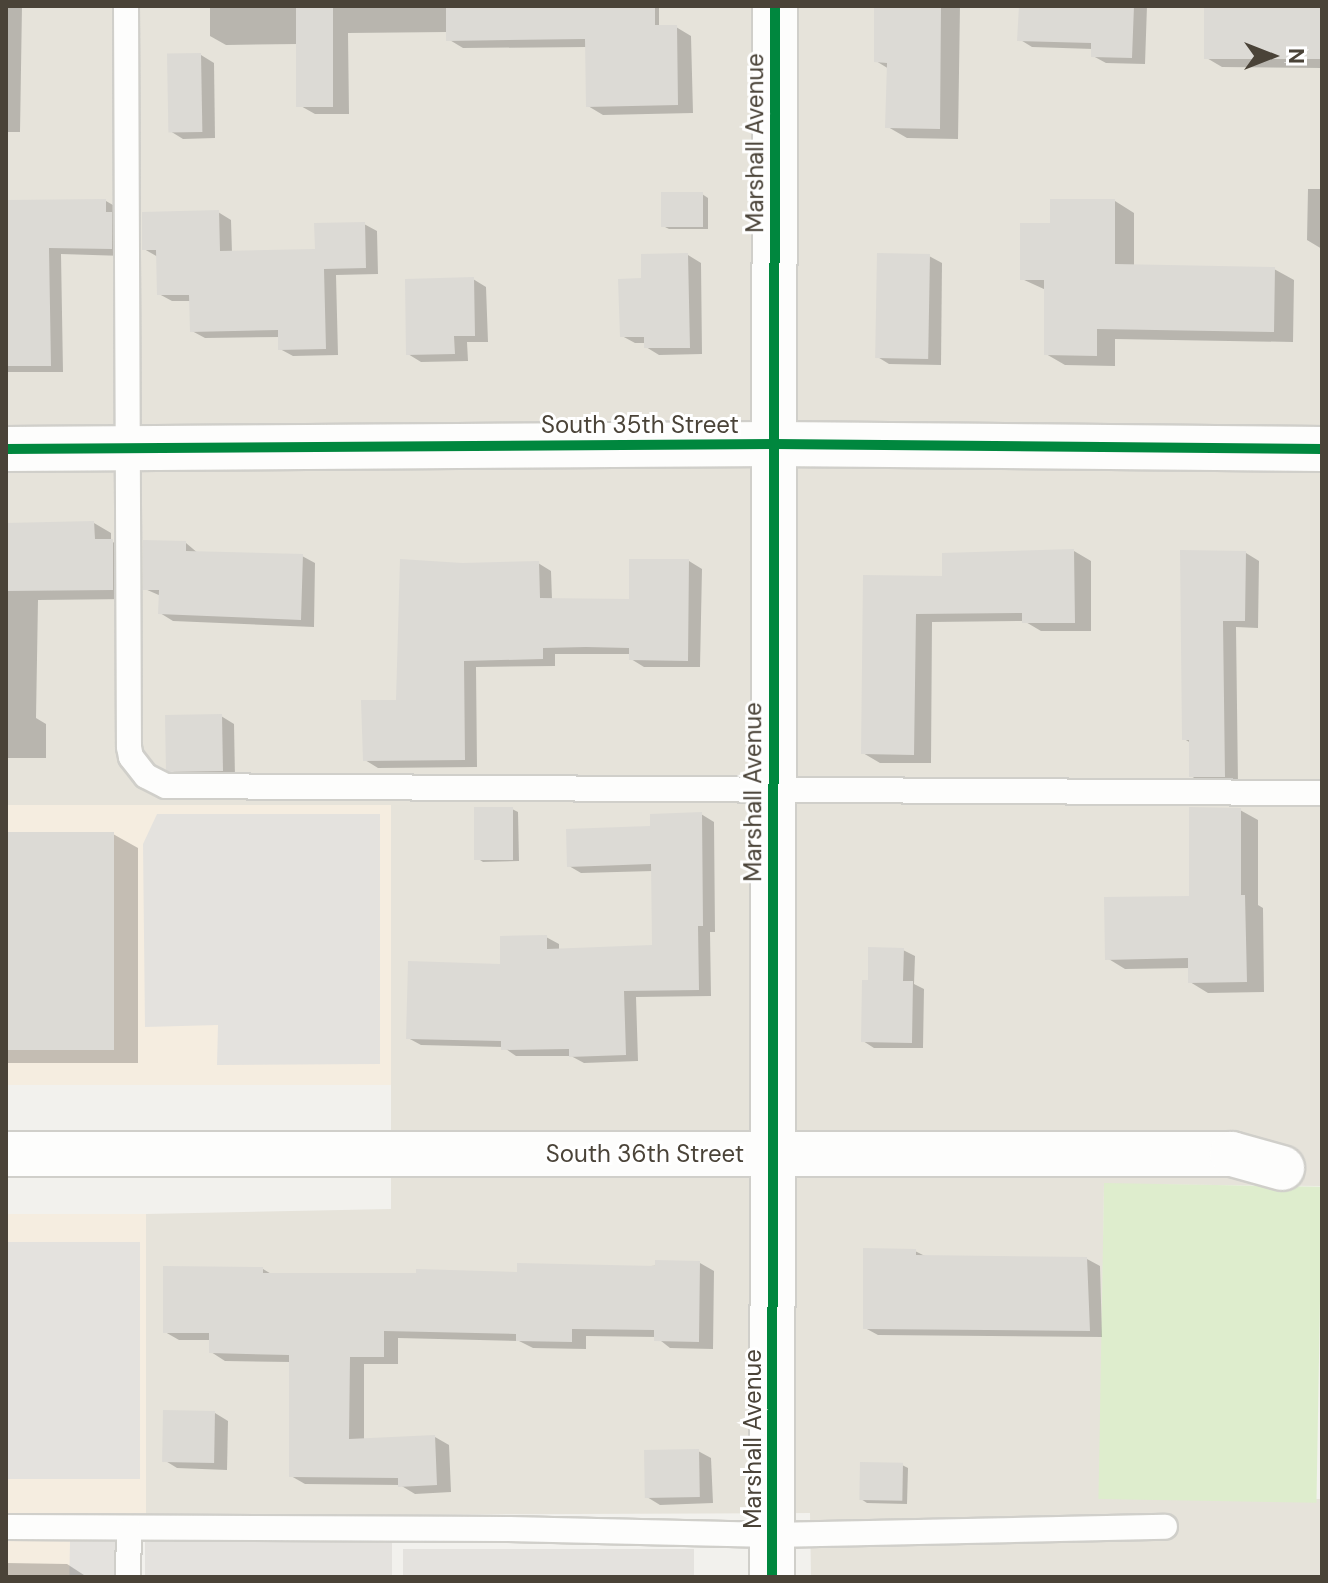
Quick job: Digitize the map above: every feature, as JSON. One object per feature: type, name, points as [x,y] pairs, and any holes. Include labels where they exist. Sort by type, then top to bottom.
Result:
[{"type":"street","name":"Marshall Avenue","points":[[772,1556],[775,6]]},
{"type":"street","name":"South 35th Street","points":[[6,449],[774,444],[1322,449]]},
{"type":"street","name":"South 36th Street","points":[[6,1154],[1232,1154],[1282,1168]]},
{"type":"lane","points":[[126,6],[129,747],[136,766],[157,783],[1322,793]]},
{"type":"lane","points":[[6,1527],[446,1528],[772,1556],[1165,1527]]},
{"type":"lane","points":[[128,1577],[129,1529]]},
{"type":"shaded area","points":[[6,6],[1322,6],[1322,1186],[1104,1184],[1100,1498],[1322,1499],[1322,1577],[811,1577],[810,1513],[146,1516],[146,1214],[391,1209],[391,805],[6,807]]},
{"type":"shaded area","points":[[6,805],[391,805],[391,1085],[6,1085]]},
{"type":"shaded area","points":[[157,814],[380,814],[380,1064],[217,1065],[218,1025],[145,1027],[143,844]]},
{"type":"shaded area","points":[[6,1214],[146,1214],[146,1513],[6,1513]]},
{"type":"shaded area","points":[[6,1242],[140,1242],[140,1479],[6,1479]]},
{"type":"shaded area","points":[[6,1540],[120,1542],[119,1577],[6,1577]]},
{"type":"shaded area","points":[[70,1541],[120,1542],[119,1577],[69,1577]]},
{"type":"shaded area","points":[[145,1542],[392,1542],[392,1577],[145,1577]]},
{"type":"shaded area","points":[[403,1549],[694,1549],[694,1577],[403,1577]]},
{"type":"green space","points":[[1104,1183],[1322,1187],[1316,1503],[1098,1499]]},
{"type":"building","points":[[296,6],[333,6],[333,107],[296,107]]},
{"type":"building","points":[[446,6],[655,6],[655,25],[677,25],[678,105],[586,107],[585,39],[446,41]]},
{"type":"building","points":[[874,6],[941,6],[940,129],[885,128],[887,63],[874,62]]},
{"type":"building","points":[[1019,6],[1134,6],[1132,58],[1091,57],[1091,43],[1017,41]]},
{"type":"building","points":[[1204,6],[1322,6],[1322,59],[1204,59]]},
{"type":"building","points":[[201,53],[202,132],[168,133],[167,54]]},
{"type":"building","points":[[661,192],[703,192],[703,227],[661,227]]},
{"type":"building","points":[[106,199],[106,212],[112,212],[112,249],[49,248],[51,366],[6,366],[6,200]]},
{"type":"building","points":[[1050,199],[1115,199],[1115,264],[1275,267],[1274,332],[1097,329],[1097,356],[1044,355],[1044,280],[1020,280],[1020,223],[1050,223]]},
{"type":"building","points":[[219,210],[220,251],[315,249],[314,223],[365,222],[366,268],[324,269],[326,349],[278,350],[278,330],[190,332],[189,295],[157,295],[156,250],[142,250],[142,212]]},
{"type":"building","points":[[688,253],[690,348],[644,348],[644,337],[620,337],[618,279],[641,278],[641,254]]},
{"type":"building","points":[[877,253],[930,254],[928,359],[875,358]]},
{"type":"building","points":[[474,277],[475,336],[454,336],[455,354],[406,355],[405,279]]},
{"type":"building","points":[[94,521],[95,539],[113,539],[113,590],[6,591],[6,523]]},
{"type":"building","points":[[143,540],[186,541],[186,551],[303,554],[301,620],[158,614],[159,590],[143,590]]},
{"type":"building","points":[[1074,549],[1075,623],[1022,623],[1022,613],[916,614],[914,755],[861,754],[863,575],[942,576],[942,553]]},
{"type":"building","points":[[1180,550],[1246,551],[1245,621],[1223,621],[1225,777],[1189,777],[1189,740],[1182,740]]},
{"type":"building","points":[[400,559],[462,563],[539,561],[540,598],[629,599],[629,559],[689,559],[688,661],[629,660],[629,648],[586,647],[543,648],[543,659],[464,661],[465,760],[363,761],[361,700],[396,700]]},
{"type":"building","points":[[222,714],[223,771],[166,772],[165,715]]},
{"type":"building","points":[[474,807],[513,807],[513,860],[474,860]]},
{"type":"building","points":[[1189,807],[1241,808],[1241,895],[1245,895],[1247,982],[1188,983],[1188,958],[1105,960],[1104,897],[1189,896]]},
{"type":"building","points":[[702,812],[703,926],[698,926],[699,990],[624,991],[626,1055],[569,1057],[569,1049],[501,1050],[501,1041],[406,1039],[408,961],[500,964],[500,936],[547,935],[547,949],[652,945],[651,864],[567,867],[566,829],[650,826],[650,814]]},
{"type":"building","points":[[6,832],[114,832],[114,1050],[6,1050]]},
{"type":"building","points":[[868,947],[904,948],[903,981],[913,981],[912,1043],[861,1042],[862,980],[868,980]]},
{"type":"building","points":[[863,1248],[916,1249],[916,1255],[1087,1257],[1090,1331],[863,1329]]},
{"type":"building","points":[[655,1260],[700,1261],[699,1342],[654,1341],[654,1330],[572,1329],[572,1342],[516,1341],[516,1334],[384,1331],[384,1357],[350,1357],[349,1439],[435,1435],[437,1485],[398,1487],[398,1478],[289,1477],[289,1355],[209,1353],[209,1333],[163,1333],[163,1266],[263,1267],[263,1273],[416,1273],[416,1269],[517,1272],[517,1263],[655,1266]]},
{"type":"building","points":[[163,1410],[215,1411],[214,1463],[162,1462]]},
{"type":"building","points":[[699,1449],[700,1497],[645,1498],[644,1450]]},
{"type":"building","points":[[860,1462],[903,1463],[902,1501],[859,1500]]},
{"type":"cycle path","points":[[772,1577],[775,6]]},
{"type":"cycle path","points":[[6,449],[774,444],[1322,449]]}]
